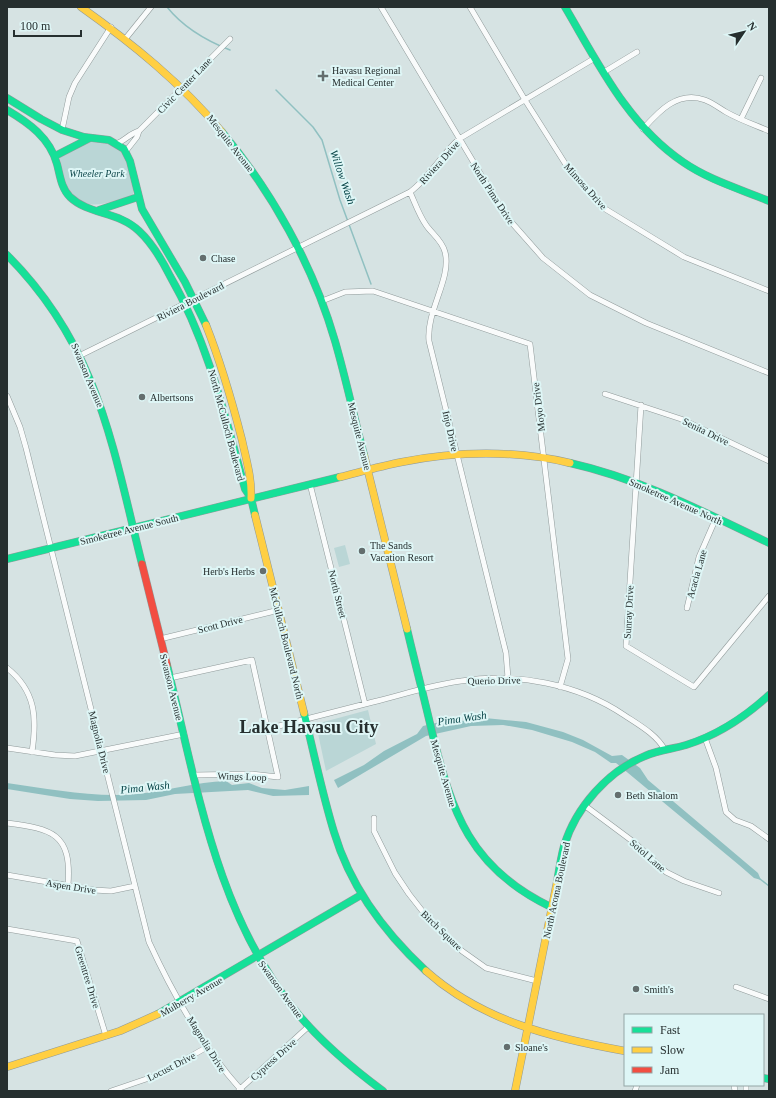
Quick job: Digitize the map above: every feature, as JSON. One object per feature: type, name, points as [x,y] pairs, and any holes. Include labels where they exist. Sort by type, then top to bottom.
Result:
[{"type":"street","name":"Mesquite Avenue","points":[[81,7],[126,38],[183,87],[214,120],[252,168],[279,210],[298,247],[322,301],[340,358],[450,797],[465,832],[481,855],[504,879],[531,898],[551,907]]},
{"type":"street","points":[[126,38],[151,7]]},
{"type":"street","name":"North Pima Drive","points":[[381,7],[505,215],[543,258],[590,295],[646,323],[769,373]]},
{"type":"street","name":"Mimosa Drive","points":[[470,7],[525,100],[568,168],[602,207],[684,256],[769,291]]},
{"type":"street","points":[[565,7],[620,101],[642,129],[668,152],[698,171],[769,201]]},
{"type":"street","points":[[62,130],[69,97],[75,83],[111,27]]},
{"type":"street","name":"Civic Center Lane","points":[[126,151],[137,137],[139,131],[230,39]]},
{"type":"street","points":[[604,72],[638,52]]},
{"type":"street","name":"Riviera Drive","points":[[298,247],[410,192],[422,182],[442,156],[459,139],[595,58]]},
{"type":"street","points":[[741,119],[761,78]]},
{"type":"street","points":[[642,129],[662,109],[678,99],[686,97],[706,100],[741,119],[769,130]]},
{"type":"street","points":[[7,98],[41,120],[62,130],[90,138],[101,137],[118,143],[126,151],[132,164],[138,197],[153,230],[175,264],[194,299]]},
{"type":"street","points":[[7,110],[37,130],[48,143],[55,156],[64,187],[68,195],[84,206],[99,210],[138,197]]},
{"type":"street","name":"Civic Center Lane","points":[[118,143],[126,139],[133,132],[139,131]]},
{"type":"street","points":[[55,156],[90,138]]},
{"type":"street","name":"Injo Drive","points":[[410,192],[426,225],[438,238],[445,251],[446,270],[429,322],[429,341],[506,653],[508,678]]},
{"type":"street","name":"North McCulloch Boulevard","points":[[99,210],[120,217],[139,230],[159,257],[186,303],[214,375],[245,489],[251,498]]},
{"type":"street","name":"Riviera Boulevard","points":[[81,355],[298,247]]},
{"type":"street","name":"Swanson Avenue","points":[[7,255],[35,285],[54,309],[81,355],[97,390],[106,420],[211,843],[223,885],[240,925],[257,957],[285,998],[309,1026],[344,1062],[383,1091]]},
{"type":"street","name":"Moyo Drive","points":[[322,301],[345,292],[373,291],[530,344],[568,659],[560,687]]},
{"type":"street","name":"North McCulloch Boulevard","points":[[194,299],[212,340],[231,397],[252,488],[251,498]]},
{"type":"street","points":[[214,375],[220,377],[225,393],[231,397]]},
{"type":"street","name":"Senita Drive","points":[[605,394],[681,419],[769,462]]},
{"type":"street","name":"Magnolia Drive","points":[[7,396],[20,427],[26,448],[149,942],[162,971],[207,1047],[222,1069],[240,1090]]},
{"type":"street","name":"Sunray Drive","points":[[641,405],[626,646],[694,687],[769,596]]},
{"type":"street","name":"Smoketree Avenue North","points":[[251,498],[421,459],[456,455],[501,455],[544,458],[599,470],[636,482],[769,543]]},
{"type":"street","name":"North Street","points":[[310,484],[365,704]]},
{"type":"street","name":"Smoketree Avenue South","points":[[7,559],[251,498]]},
{"type":"street","name":"McCulloch Boulevard North","points":[[251,498],[334,833],[341,853],[361,895],[396,942],[412,960],[444,987],[479,1009],[527,1030],[572,1042],[624,1051]]},
{"type":"street","name":"Acacia Lane","points":[[687,608],[699,557],[716,518]]},
{"type":"street","name":"Scott Drive","points":[[160,639],[279,610]]},
{"type":"street","name":"Wings Loop","points":[[170,678],[252,660],[278,777],[252,774],[196,778]]},
{"type":"street","points":[[7,668],[23,685],[33,707],[35,725],[32,752]]},
{"type":"street","name":"Querio Drive","points":[[267,728],[462,680],[508,678],[560,687],[593,698],[618,711],[655,737],[665,750]]},
{"type":"street","name":"North Acoma Boulevard","points":[[515,1091],[564,846],[569,832],[584,805],[594,792],[619,770],[646,756],[704,738],[734,723],[769,695]]},
{"type":"street","points":[[7,748],[65,756],[84,755],[184,734]]},
{"type":"street","points":[[704,738],[716,768],[726,812],[735,820],[751,826],[769,839]]},
{"type":"street","name":"Sotol Lane","points":[[584,805],[635,843],[666,872],[684,881],[719,893]]},
{"type":"street","name":"Birch Square","points":[[374,818],[374,831],[395,873],[431,922],[462,951],[486,968],[537,981]]},
{"type":"street","points":[[7,823],[40,827],[54,834],[63,846],[68,857],[70,867],[68,885]]},
{"type":"street","name":"Aspen Drive","points":[[7,875],[94,890],[111,891],[134,886]]},
{"type":"street","name":"Mulberry Avenue","points":[[7,1067],[106,1036],[150,1019],[361,895]]},
{"type":"street","name":"Greentree Drive","points":[[7,929],[77,941],[106,1036]]},
{"type":"street","points":[[736,987],[769,999]]},
{"type":"street","name":"Cypress Drive","points":[[240,1090],[309,1026]]},
{"type":"street","name":"Locust Drive","points":[[111,1091],[158,1074],[207,1047]]},
{"type":"green space","name":"Wheeler Park","points":[[92,141],[110,144],[121,151],[125,156],[133,188],[133,195],[105,203],[86,204],[71,194],[65,181],[59,157]]},
{"type":"green space","points":[[345,545],[350,564],[339,567],[334,548]]},
{"type":"green space","points":[[368,710],[376,744],[326,771],[316,724]]},
{"type":"water","points":[[485,718],[526,722],[563,732],[583,740],[612,756],[622,755],[640,768],[648,780],[758,873],[761,880],[754,878],[616,763],[611,763],[595,752],[572,742],[532,730],[503,725],[471,726],[426,736],[338,788],[334,780],[364,765],[384,751],[417,734],[423,726],[440,722],[445,723]]},
{"type":"water","points":[[226,781],[232,785],[249,783],[262,788],[285,790],[309,786],[309,795],[273,796],[248,790],[175,794],[146,800],[98,801],[70,799],[7,789],[7,783],[89,794],[122,795],[149,793],[204,783]]},
{"type":"waterway","name":"Willow Wash","points":[[167,7],[180,21],[196,33],[230,50]]},
{"type":"waterway","name":"Willow Wash","points":[[276,90],[313,127],[322,140],[340,200],[371,284]]},
{"type":"waterway","name":"Pima Wash","points":[[760,879],[769,886]]},
{"type":"traffic: fast","points":[[565,7],[602,71],[616,92],[646,130],[663,147],[683,162],[703,174],[769,201]]},
{"type":"traffic: fast","points":[[7,98],[62,130],[84,137],[109,140],[124,149],[130,161],[142,209],[185,282],[206,325]]},
{"type":"traffic: fast","points":[[7,110],[31,126],[44,139],[54,155],[63,186],[70,197],[86,207],[113,216],[131,225],[144,236],[160,258],[183,301],[205,353],[245,489],[251,498],[255,515]]},
{"type":"traffic: fast","points":[[222,132],[258,179],[274,204],[303,257],[326,313],[335,341],[364,455]]},
{"type":"traffic: fast","points":[[55,156],[90,138]]},
{"type":"traffic: fast","points":[[99,210],[138,197]]},
{"type":"traffic: fast","points":[[7,255],[38,289],[62,325],[82,361],[110,437],[142,564]]},
{"type":"traffic: fast","points":[[570,463],[622,478],[672,497],[769,543]]},
{"type":"traffic: fast","points":[[7,559],[340,477]]},
{"type":"traffic: fast","points":[[407,629],[432,732],[448,788],[457,813],[483,856],[501,875],[523,892],[551,907]]},
{"type":"traffic: fast","points":[[167,665],[200,802],[213,848],[228,892],[247,935],[270,976],[298,1014],[338,1055],[383,1091]]},
{"type":"traffic: fast","points":[[557,882],[563,850],[569,832],[585,804],[606,781],[618,771],[645,756],[655,752],[686,745],[720,731],[741,718],[769,695]]},
{"type":"traffic: fast","points":[[304,713],[334,832],[349,871],[359,890],[383,925],[426,971]]},
{"type":"traffic: fast","points":[[158,1014],[361,895]]},
{"type":"traffic: fast","points":[[764,1078],[769,1079]]},
{"type":"traffic: slow","points":[[81,7],[156,65],[190,97],[222,132]]},
{"type":"traffic: slow","points":[[206,325],[226,382],[242,440],[250,476],[251,498]]},
{"type":"traffic: slow","points":[[340,477],[378,467],[423,458],[465,454],[507,454],[570,463]]},
{"type":"traffic: slow","points":[[364,455],[407,629]]},
{"type":"traffic: slow","points":[[255,515],[304,713]]},
{"type":"traffic: slow","points":[[515,1091],[557,882]]},
{"type":"traffic: slow","points":[[426,971],[471,1003],[495,1015],[545,1033],[624,1051]]},
{"type":"traffic: slow","points":[[7,1067],[120,1031],[158,1014]]},
{"type":"traffic: jam","points":[[142,564],[167,665]]},
{"type":"place","name":"Havasu Regional Medical Center","points":[[323,76]]},
{"type":"place","name":"Chase","points":[[203,258]]},
{"type":"place","name":"Albertsons","points":[[142,397]]},
{"type":"place","name":"The Sands Vacation Resort","points":[[362,551]]},
{"type":"place","name":"Herb's Herbs","points":[[263,571]]},
{"type":"place","name":"Beth Shalom","points":[[618,795]]},
{"type":"place","name":"Smith's","points":[[636,989]]},
{"type":"place","name":"Sloane's","points":[[507,1047]]},
{"type":"district","name":"Lake Havasu City","points":[[309,727]]}]
